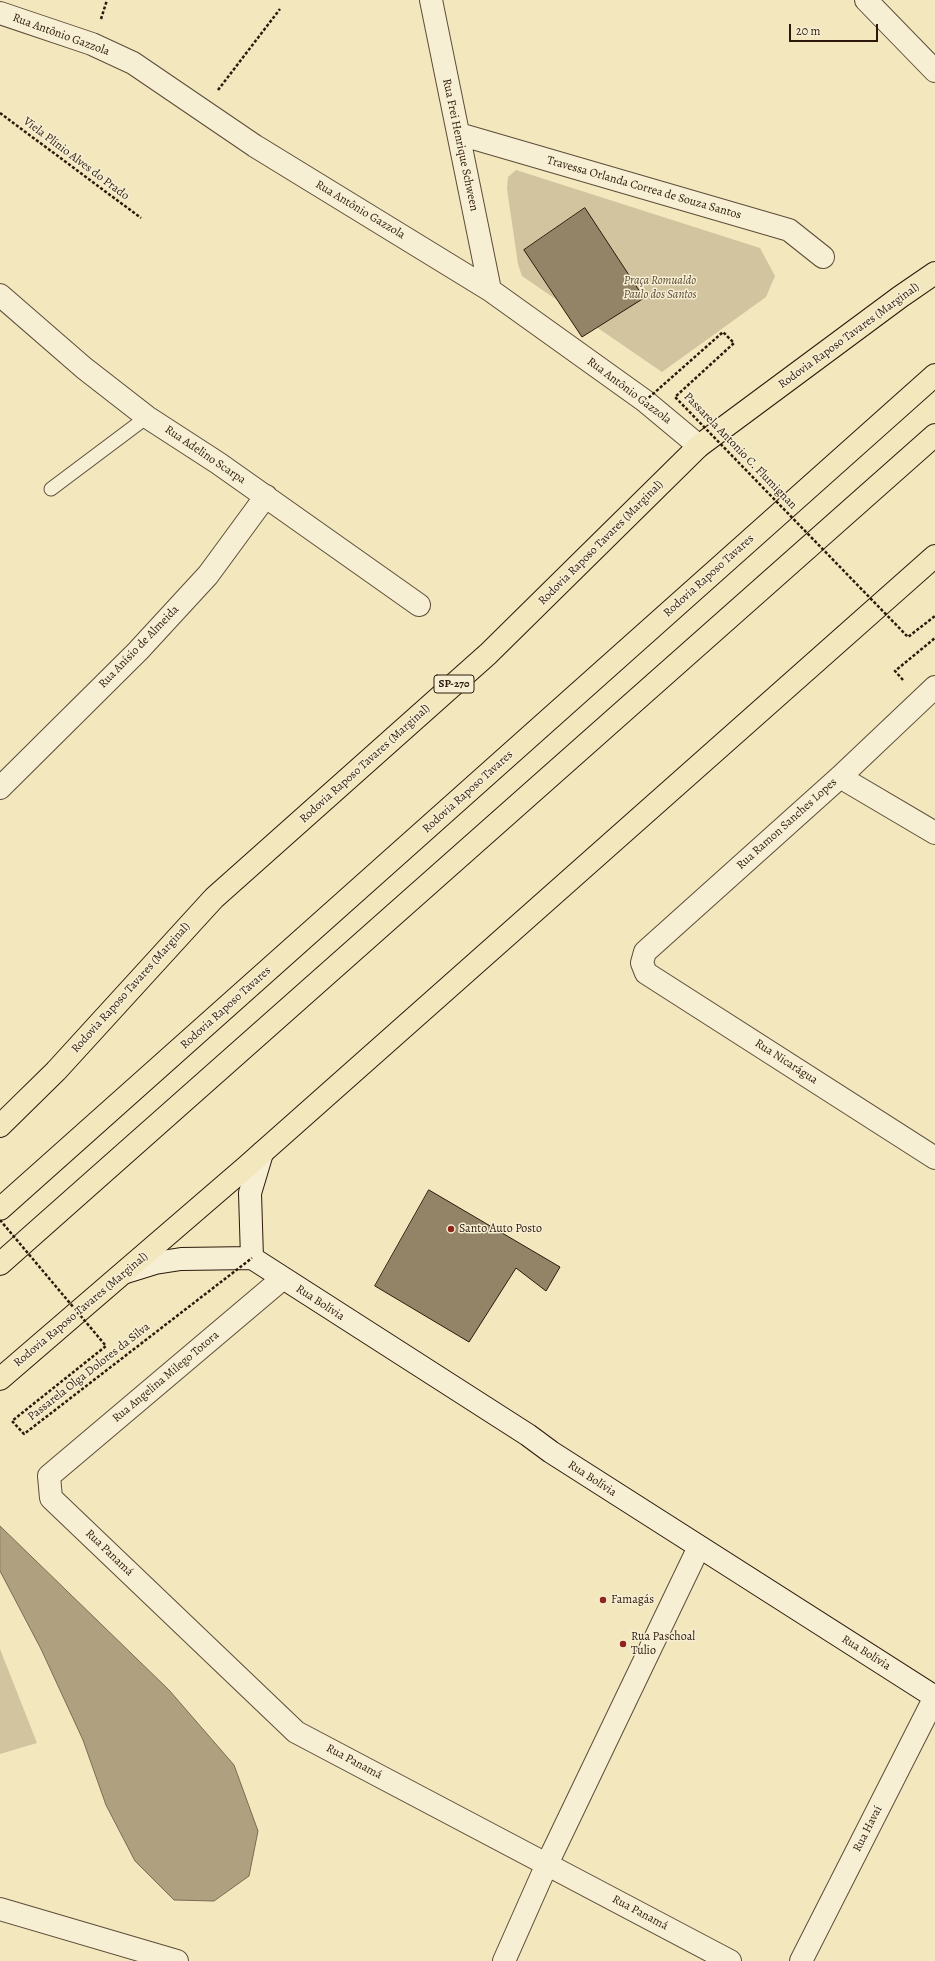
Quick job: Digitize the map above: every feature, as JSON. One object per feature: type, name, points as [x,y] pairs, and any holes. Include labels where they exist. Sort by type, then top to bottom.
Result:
[{"type":"highway","name":"Rodovia Raposo Tavares (Marginal)","points":[[0,1126],[56,1071],[214,898],[488,654],[699,446],[935,273]]},
{"type":"highway","name":"Rodovia Raposo Tavares","points":[[0,1209],[935,375]]},
{"type":"highway","points":[[0,1264],[935,435]]},
{"type":"highway","name":"Rodovia Raposo Tavares (Marginal)","points":[[0,1379],[126,1272],[262,1153],[935,556]]},
{"type":"street","name":"Rua Frei Henrique Schween","points":[[431,0],[490,290]]},
{"type":"street","points":[[866,0],[935,71]]},
{"type":"street","name":"Rua Antônio Gazzola","points":[[0,13],[92,44],[133,63],[255,146],[490,290],[645,401],[699,446]]},
{"type":"street","name":"Travessa Orlanda Correa de Souza Santos","points":[[459,134],[789,230],[823,257]]},
{"type":"street","name":"Rua Adelino Scarpa","points":[[0,295],[84,368],[147,417],[266,496],[419,605]]},
{"type":"street","name":"Rua Anísio de Almeida","points":[[0,788],[138,651],[208,575],[266,496]]},
{"type":"street","name":"Rua Ramon Sanches Lopes","points":[[642,963],[645,952],[840,776],[928,693]]},
{"type":"street","points":[[840,776],[935,833]]},
{"type":"street","name":"Rua Nicarágua","points":[[642,963],[646,973],[935,1158]]},
{"type":"street","points":[[126,1272],[155,1263],[182,1259],[252,1258],[250,1193],[262,1153]]},
{"type":"street","name":"Rua Bolívia","points":[[252,1258],[282,1279],[935,1697]]},
{"type":"street","name":"Rua Angelina Milego Totora","points":[[49,1476],[282,1279]]},
{"type":"street","name":"Rua Panamá","points":[[49,1476],[51,1498],[296,1732],[730,1961]]},
{"type":"street","points":[[504,1961],[547,1864],[699,1547]]},
{"type":"street","name":"Rua Havaí","points":[[801,1961],[935,1697]]},
{"type":"street","points":[[0,1908],[177,1961]]},
{"type":"lane","points":[[51,489],[147,417]]},
{"type":"path","points":[[202,111],[280,9]]},
{"type":"path","name":"Viela Plínio Alves do Prado","points":[[0,113],[141,218]]},
{"type":"path","name":"Passarela Antonio C. Flumignan","points":[[645,401],[723,332],[734,343],[675,397],[908,637],[935,616]]},
{"type":"path","points":[[928,693],[895,671],[935,638]]},
{"type":"path","name":"Passarela Olga Dolores da Silva","points":[[0,1220],[106,1346],[12,1421],[24,1434],[252,1258]]},
{"type":"green space","name":"Praça Romualdo Paulo dos Santos","points":[[516,170],[760,248],[775,276],[766,297],[662,372],[522,276],[518,264],[507,189],[508,177]]},
{"type":"green space","points":[[0,1649],[37,1743],[0,1754]]},
{"type":"shaded area","points":[[0,1526],[169,1690],[234,1765],[258,1831],[249,1876],[214,1901],[174,1900],[135,1861],[106,1805],[83,1740],[41,1649],[0,1571]]},
{"type":"building","points":[[585,208],[644,298],[582,337],[524,250]]},
{"type":"building","name":"Santo Auto Posto","points":[[429,1190],[560,1267],[546,1291],[516,1268],[469,1342],[375,1286]]},
{"type":"place","name":"Santo Auto Posto","points":[[451,1229]]},
{"type":"place","name":"Famagás","points":[[603,1600]]},
{"type":"place","name":"Rua Paschoal Tulio","points":[[623,1644]]}]
